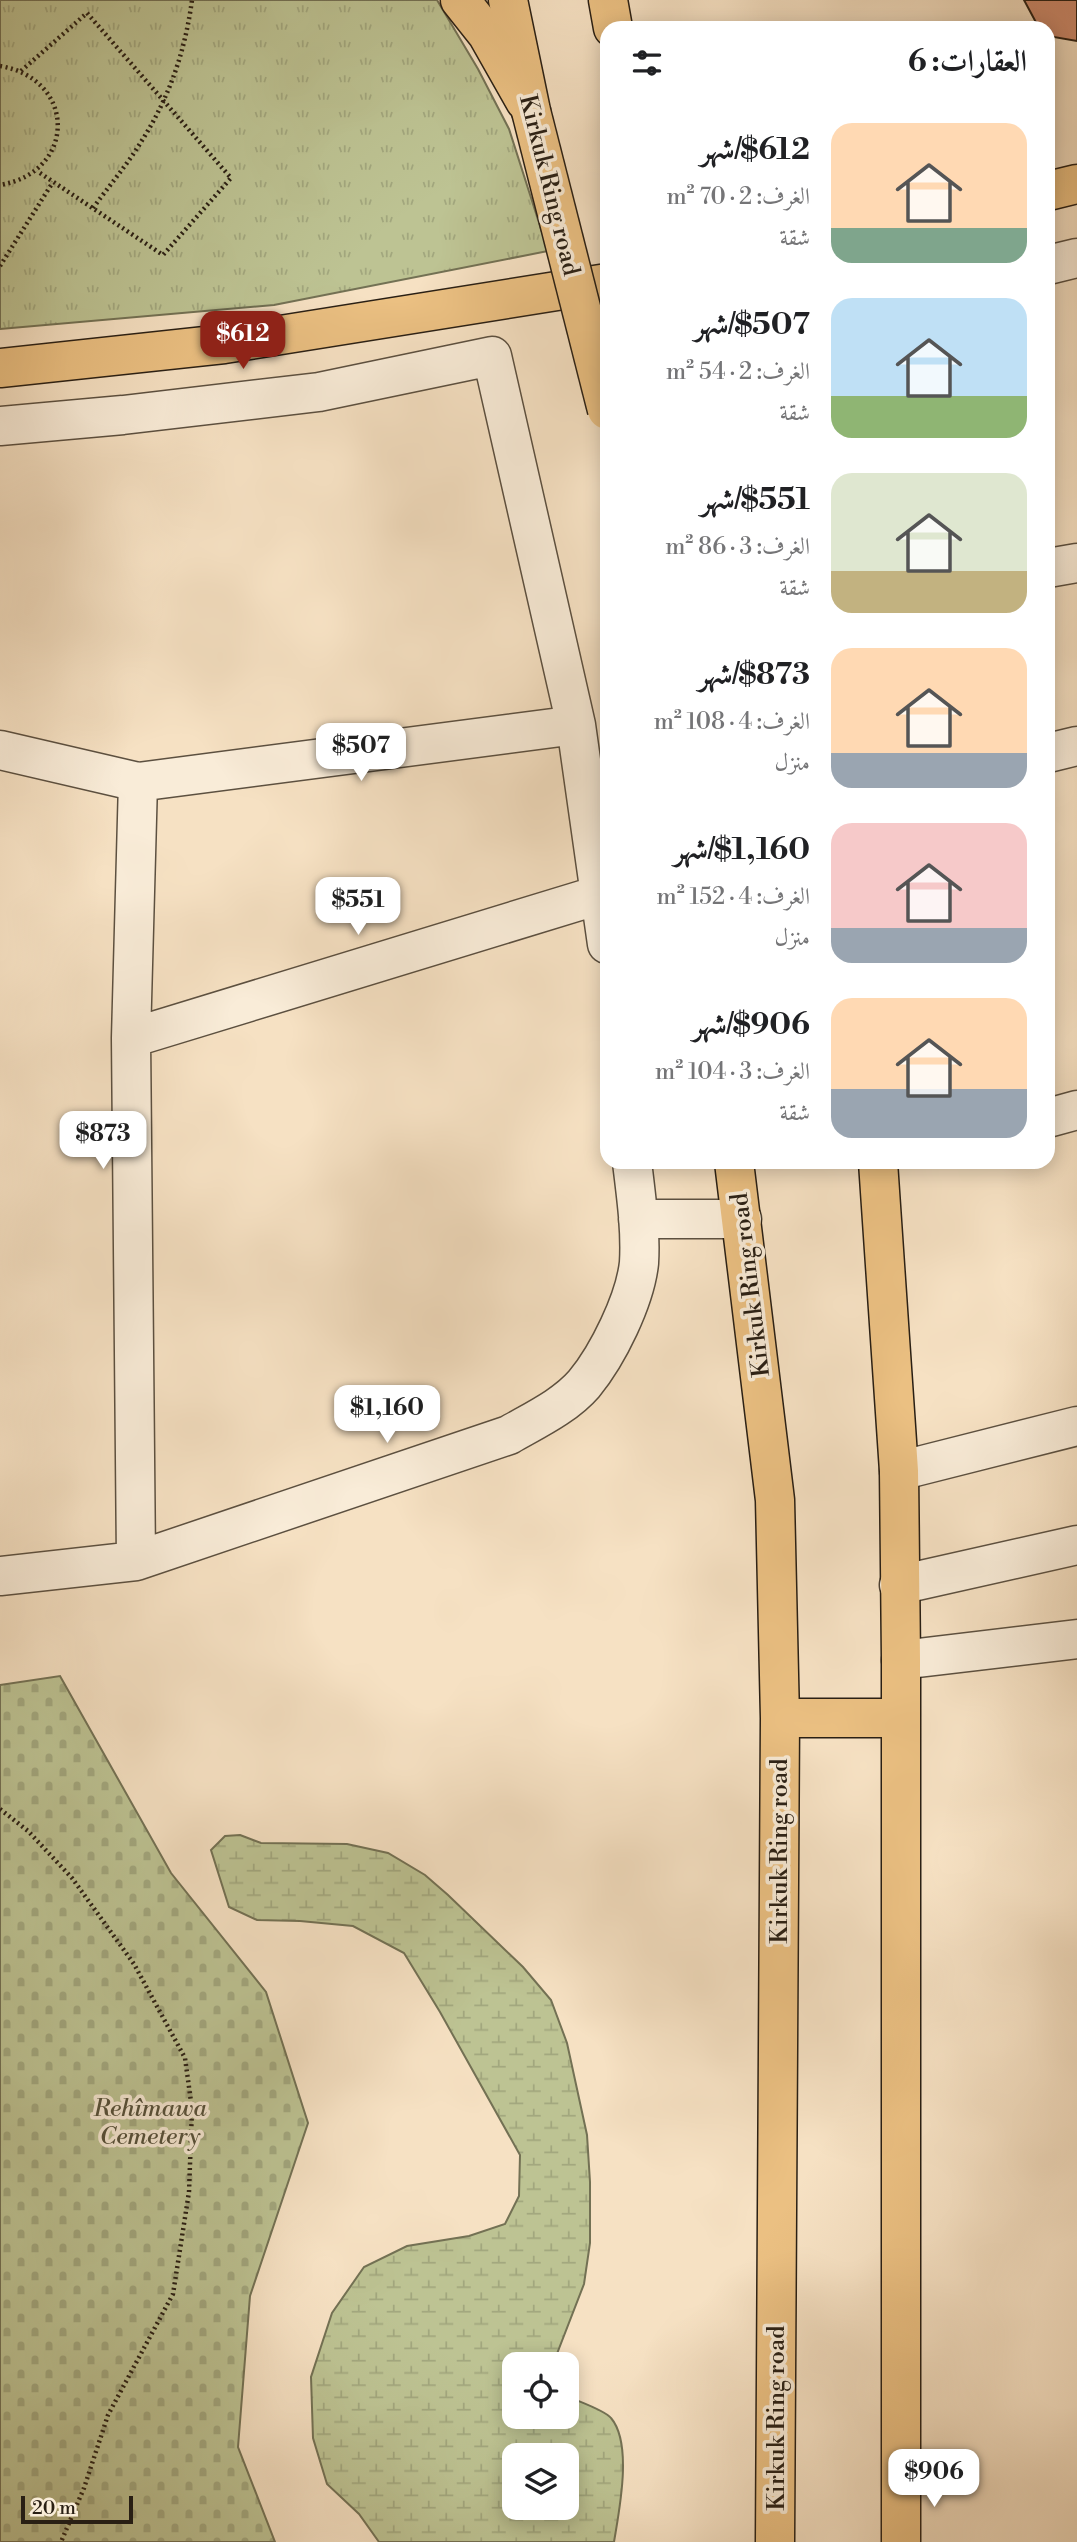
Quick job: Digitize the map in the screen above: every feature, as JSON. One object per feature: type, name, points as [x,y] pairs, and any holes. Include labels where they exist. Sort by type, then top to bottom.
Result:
[{"type":"main road","points":[[460,0],[487,34],[531,111]]},
{"type":"main road","name":"Kirkuk Ring road","points":[[508,0],[531,111],[600,382]]},
{"type":"main road","points":[[608,0],[612,21]]},
{"type":"main road","points":[[1055,189],[1077,184]]},
{"type":"main road","points":[[0,368],[224,344],[600,284]]},
{"type":"main road","name":"Kirkuk Ring road","points":[[735,1169],[775,1500],[780,1718],[775,2542]]},
{"type":"main road","points":[[880,1169],[898,1471],[901,1660],[901,2542]]},
{"type":"main road","points":[[780,1718],[900,1718]]},
{"type":"street","points":[[1055,263],[1077,258]]},
{"type":"street","points":[[0,426],[123,415],[318,392],[492,356],[576,725],[600,881]]},
{"type":"street","points":[[1055,567],[1077,563]]},
{"type":"street","points":[[0,750],[138,782],[576,725]]},
{"type":"street","points":[[1055,751],[1077,746]]},
{"type":"street","points":[[136,1561],[131,1038],[138,782]]},
{"type":"street","points":[[131,1038],[600,895]]},
{"type":"street","points":[[1055,1116],[1077,1110]]},
{"type":"street","points":[[0,1576],[136,1561],[509,1435],[556,1408],[583,1384],[629,1307],[639,1264],[633,1169]]},
{"type":"street","points":[[638,1219],[742,1219]]},
{"type":"street","points":[[898,1471],[1077,1426]]},
{"type":"street","points":[[899,1585],[1077,1545]]},
{"type":"street","points":[[901,1660],[1077,1639]]},
{"type":"street","points":[[901,2481],[907,2542]]},
{"type":"path","points":[[93,208],[141,143],[164,102],[182,55],[192,0]]},
{"type":"path","points":[[21,71],[87,13],[231,178],[163,255],[37,171]]},
{"type":"path","points":[[0,66],[21,71],[45,88],[54,104],[58,121],[56,138],[49,156],[37,171],[19,181],[0,185]]},
{"type":"path","points":[[0,266],[53,182]]},
{"type":"path","points":[[0,1809],[28,1831],[72,1878],[134,1964],[185,2058],[192,2109],[189,2192],[173,2294],[108,2415],[84,2488],[61,2542]]},
{"type":"green space","points":[[0,0],[437,0],[478,69],[509,129],[548,251],[274,305],[0,329]]},
{"type":"green space","name":"Rehîmawa Cemetery","points":[[60,1676],[171,1873],[266,1992],[308,2123],[250,2296],[238,2447],[275,2542],[0,2542],[0,1685]]},
{"type":"green space","points":[[240,1835],[261,1843],[347,1844],[388,1853],[425,1875],[448,1895],[523,1967],[551,2000],[567,2043],[587,2135],[590,2243],[584,2284],[558,2352],[502,2352],[502,2429],[579,2429],[579,2401],[611,2418],[618,2430],[623,2460],[614,2542],[379,2542],[359,2514],[327,2484],[313,2438],[311,2377],[332,2313],[364,2267],[407,2246],[469,2236],[505,2224],[519,2196],[520,2155],[404,1953],[353,1926],[257,1920],[229,1907],[211,1850],[225,1836]]},
{"type":"building","points":[[1024,0],[1077,0],[1077,41],[1055,37],[1055,21],[1035,21]]}]
